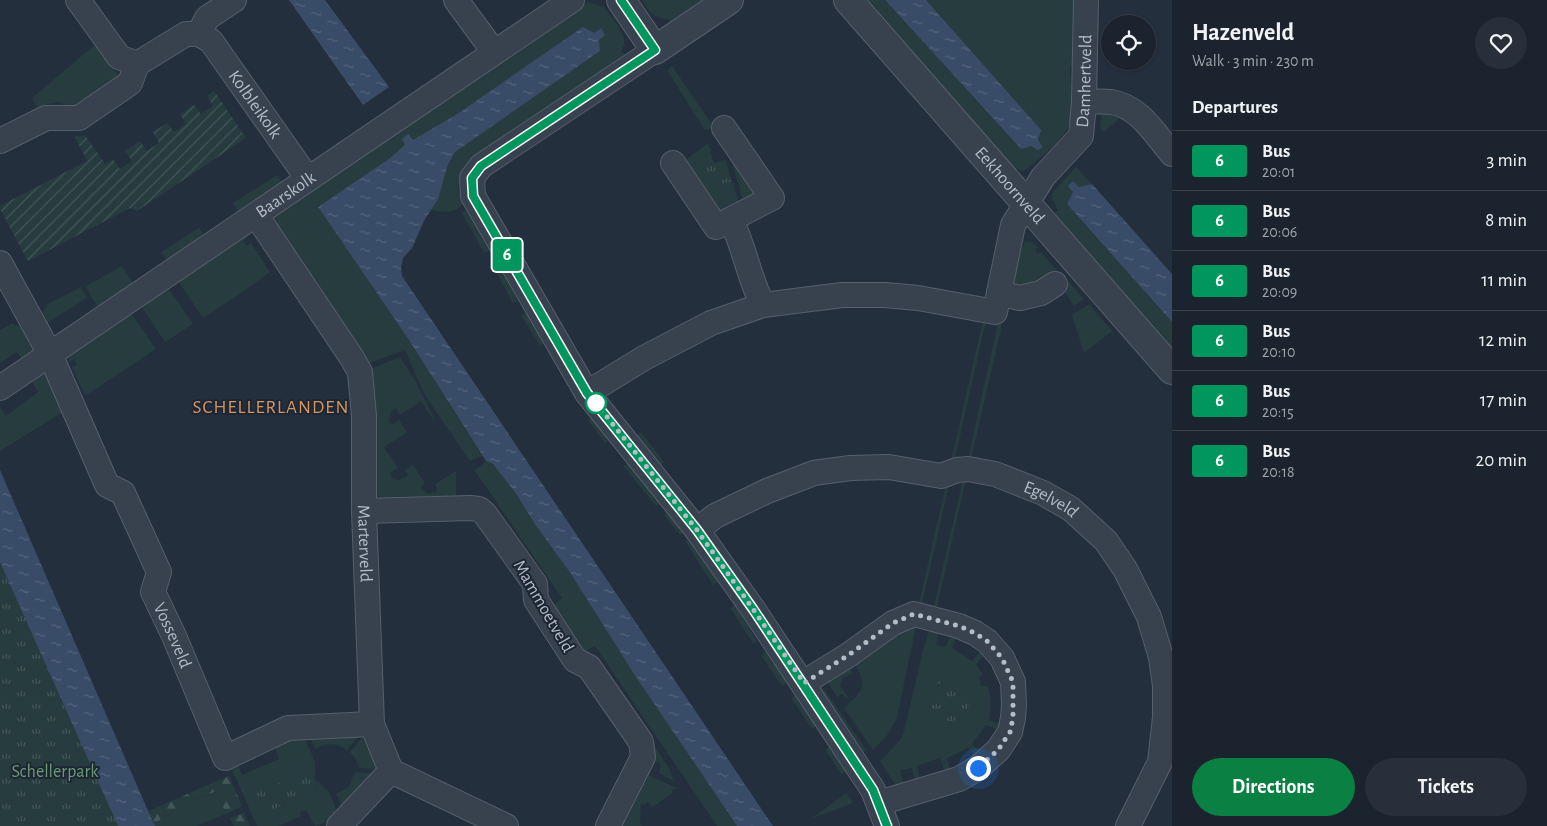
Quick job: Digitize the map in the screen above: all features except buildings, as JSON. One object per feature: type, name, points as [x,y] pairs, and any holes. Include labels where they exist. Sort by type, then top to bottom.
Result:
[{"type":"street","points":[[78,0],[119,57],[137,64]]},
{"type":"street","points":[[0,141],[46,118],[79,118],[130,83],[137,64],[186,34],[199,34],[208,18],[234,0]]},
{"type":"street","points":[[456,0],[494,52]]},
{"type":"street","name":"Baarskolk","points":[[0,388],[572,0]]},
{"type":"street","points":[[621,0],[655,50]]},
{"type":"street","points":[[729,0],[481,166],[472,178],[473,196],[587,393],[697,530],[753,609],[804,683],[868,784],[879,803],[887,826]]},
{"type":"street","name":"Eekhoornveld","points":[[848,0],[1172,370]]},
{"type":"street","name":"Damhertveld","points":[[997,303],[1013,225],[1043,177],[1081,136],[1084,102],[1086,0]]},
{"type":"street","name":"Kolbleikolk","points":[[199,34],[211,40],[308,179]]},
{"type":"street","points":[[1084,102],[1111,102],[1128,108],[1139,116],[1172,154]]},
{"type":"street","points":[[673,163],[716,228],[772,198],[724,128]]},
{"type":"street","name":"Marterveld","points":[[256,215],[360,372],[364,416],[364,511],[372,724],[391,771]]},
{"type":"street","points":[[731,220],[740,238],[757,294],[763,306]]},
{"type":"street","points":[[0,263],[50,354]]},
{"type":"street","points":[[587,393],[644,358],[711,323],[763,306],[842,295],[885,295],[997,303],[1041,293],[1055,284]]},
{"type":"street","name":"Vosseveld","points":[[50,354],[106,485],[123,493],[159,572],[153,592],[174,636],[224,758],[288,728],[372,724]]},
{"type":"street","name":"Egelveld","points":[[697,530],[715,516],[767,491],[814,473],[850,468],[890,466],[940,476],[957,470],[968,469],[995,474],[1043,493],[1071,509],[1106,541],[1126,569],[1149,617],[1161,657],[1166,686],[1160,762],[1128,826]]},
{"type":"street","name":"Mammoetveld","points":[[364,511],[470,508],[479,509],[485,514],[535,584],[536,600],[575,660],[589,667],[641,742],[643,757],[608,826]]},
{"type":"street","points":[[804,683],[847,656],[893,623],[914,614],[959,626],[975,633],[987,641],[1002,658],[1013,682],[1014,705],[1010,732],[998,750],[978,768],[959,779],[879,803]]},
{"type":"street","points":[[339,826],[391,771],[506,826]]},
{"type":"green space","points":[[642,0],[709,0],[671,24],[669,19],[660,18],[653,14]]},
{"type":"green space","points":[[862,0],[885,0],[1021,149],[998,82],[926,0],[1079,0],[1079,66],[1070,67],[1072,99],[1071,115],[1067,129],[1047,152],[1023,172],[1006,162]]},
{"type":"green space","points":[[588,2],[604,7],[617,25],[624,37],[624,45],[621,51],[625,55],[461,177],[459,190],[463,204],[456,210],[448,212],[431,210],[455,151],[600,51],[601,28],[594,33],[583,28],[457,114],[413,140],[408,135],[406,145],[390,158],[318,207],[407,337],[482,456],[470,461],[424,394],[405,350],[364,365],[273,224],[275,214],[463,84]]},
{"type":"green space","points":[[97,43],[122,81],[79,109],[57,102],[37,107],[32,98]]},
{"type":"green space","points":[[672,66],[713,126],[709,130],[704,129],[667,70]]},
{"type":"green space","points":[[214,91],[246,138],[137,211],[130,208],[28,261],[0,206],[87,161],[75,137],[85,135],[105,164],[113,159],[120,169],[132,161],[125,151],[140,141],[147,151],[159,143],[153,132],[167,123],[174,132],[186,124],[180,114],[194,105],[201,114],[213,106],[207,96]]},
{"type":"green space","points":[[1102,110],[1124,114],[1104,132],[1100,128]]},
{"type":"green space","points":[[708,143],[711,151],[687,168],[702,191],[732,181],[739,203],[720,217],[684,169],[687,159]]},
{"type":"green space","points":[[710,152],[714,163],[725,160],[732,181],[702,191],[687,168]]},
{"type":"green space","points":[[729,153],[754,188],[754,194],[745,200],[743,200]]},
{"type":"green space","points":[[1076,167],[1092,184],[1078,187],[1068,186],[1073,192],[1067,204],[1172,322],[1172,348],[1063,226],[1054,213],[1058,210],[1052,199],[1052,193]]},
{"type":"green space","points":[[277,175],[284,186],[241,216],[233,203]]},
{"type":"green space","points":[[466,210],[489,251],[484,253],[462,213]]},
{"type":"green space","points":[[199,228],[207,239],[170,264],[161,252]]},
{"type":"green space","points":[[245,233],[248,237],[243,241],[247,246],[251,243],[270,272],[203,318],[176,278]]},
{"type":"green space","points":[[1025,241],[1032,242],[1038,247],[1035,251],[1038,254],[1041,252],[1058,271],[1046,278],[1043,283],[1012,289],[1020,252]]},
{"type":"green space","points":[[122,266],[135,287],[101,310],[92,299],[86,286]]},
{"type":"green space","points":[[502,272],[518,301],[513,303],[497,274]]},
{"type":"green space","points":[[1062,274],[1084,299],[1074,306],[1056,279]]},
{"type":"green space","points":[[166,285],[193,324],[165,342],[139,303]]},
{"type":"green space","points":[[81,287],[87,298],[47,323],[42,314],[46,305]]},
{"type":"green space","points":[[1089,304],[1112,331],[1084,353],[1072,315]]},
{"type":"green space","points":[[1002,305],[1006,307],[970,464],[967,463]]},
{"type":"green space","points":[[129,310],[156,349],[85,396],[72,367],[77,365],[74,359],[70,362],[67,354]]},
{"type":"green space","points":[[526,312],[543,343],[540,346],[521,315]]},
{"type":"green space","points":[[983,320],[986,321],[958,445],[953,465],[950,465]]},
{"type":"green space","points":[[14,323],[15,326],[21,324],[35,350],[34,358],[26,365],[17,352],[0,363],[0,330]]},
{"type":"green space","points":[[400,357],[416,382],[437,425],[421,401],[400,415],[396,408],[391,411],[389,421],[392,425],[399,420],[407,432],[384,447],[398,468],[390,473],[393,479],[399,480],[408,475],[405,470],[413,465],[425,483],[421,488],[427,494],[436,492],[435,484],[456,471],[456,497],[382,499],[375,495],[366,371]]},
{"type":"green space","points":[[45,372],[68,411],[58,415],[0,451],[0,407],[6,416],[38,392],[30,379]]},
{"type":"green space","points":[[592,417],[609,440],[605,443],[588,420]]},
{"type":"green space","points":[[641,432],[664,462],[661,465],[636,437]]},
{"type":"green space","points":[[486,461],[492,463],[515,492],[536,526],[569,571],[634,674],[737,826],[717,826],[595,646],[582,653],[551,608],[562,598],[475,471]]},
{"type":"green space","points":[[628,463],[660,503],[656,506],[623,466]]},
{"type":"green space","points":[[963,479],[966,480],[936,611],[933,610]]},
{"type":"green space","points":[[946,485],[949,485],[921,608],[918,607]]},
{"type":"green space","name":"Schellerpark","points":[[0,506],[139,826],[0,826]]},
{"type":"green space","points":[[668,512],[684,532],[680,535],[664,515]]},
{"type":"green space","points":[[689,538],[718,582],[713,585],[685,541]]},
{"type":"green space","points":[[735,605],[757,641],[753,643],[730,608]]},
{"type":"green space","points":[[916,626],[897,718],[886,737],[873,750],[844,708],[862,688],[861,677],[854,662],[886,638]]},
{"type":"green space","points":[[930,629],[939,631],[936,645],[946,647],[950,635],[956,636],[952,648],[972,661],[982,650],[986,653],[976,664],[983,675],[979,677],[981,686],[988,686],[990,695],[989,720],[1003,725],[1001,731],[986,725],[972,744],[983,755],[978,759],[968,748],[947,758],[951,772],[945,774],[940,758],[917,766],[920,781],[915,782],[912,768],[900,770],[904,784],[897,787],[880,761],[900,740],[904,732],[923,650]]},
{"type":"green space","points":[[765,651],[787,683],[782,686],[761,655]]},
{"type":"green space","points":[[846,664],[853,673],[842,679],[840,686],[848,697],[846,698],[842,694],[837,697],[825,678]]},
{"type":"green space","points":[[942,680],[959,684],[968,692],[970,703],[961,718],[951,721],[941,720],[927,708],[926,699],[930,689]]},
{"type":"green space","points":[[822,686],[867,751],[863,752],[818,688]]},
{"type":"green space","points":[[795,696],[816,726],[812,729],[791,698]]},
{"type":"green space","points":[[360,734],[347,750],[331,744],[315,749],[309,735]]},
{"type":"green space","points":[[303,735],[315,762],[315,779],[330,793],[338,815],[333,820],[315,826],[306,810],[300,812],[301,816],[279,826],[257,826],[230,765],[237,762],[242,775],[279,759],[274,745]],"holes":[[[309,771],[315,779],[318,790],[260,815],[303,772]]]},
{"type":"green space","points":[[363,736],[379,769],[358,768],[357,761],[350,752]]},
{"type":"green space","points":[[650,745],[654,746],[669,768],[674,781],[659,773],[661,764],[654,761],[651,769],[645,766]]},
{"type":"green space","points":[[830,746],[845,771],[842,775],[825,749]]},
{"type":"green space","points":[[310,771],[315,779],[318,790],[260,815],[252,795],[303,772]]},
{"type":"green space","points":[[355,772],[379,774],[344,810],[336,794],[349,787]]},
{"type":"green space","points":[[646,774],[677,788],[672,790],[673,793],[652,807],[648,802],[643,805],[641,803],[640,822],[642,826],[619,826]]},
{"type":"green space","points":[[229,776],[242,806],[226,814],[217,791],[188,802],[154,824],[148,811]]},
{"type":"green space","points":[[218,791],[226,814],[196,826],[155,826],[154,824],[188,802]]},
{"type":"green space","points":[[846,793],[853,803],[811,819]]},
{"type":"green space","points":[[244,813],[250,826],[234,826],[230,818]]},
{"type":"water","points":[[289,0],[325,0],[389,87],[363,105]]},
{"type":"water","points":[[885,0],[926,0],[1041,130],[1038,140],[1043,147],[1038,150],[1031,146],[1021,149]]},
{"type":"water","points":[[583,27],[594,33],[601,28],[605,35],[599,40],[600,51],[455,152],[448,165],[438,199],[425,219],[412,248],[403,258],[402,276],[773,826],[737,826],[634,674],[569,571],[536,526],[515,492],[492,463],[486,461],[407,337],[318,207],[390,158],[405,145],[402,139],[408,134],[413,140],[457,114]]},
{"type":"water","points":[[1073,181],[1079,187],[1092,184],[1172,274],[1172,322],[1067,204],[1073,192],[1068,186]]},
{"type":"water","points":[[0,470],[155,826],[118,826],[0,562]]},
{"type":"bus line","name":"6","points":[[621,0],[655,50],[481,166],[472,178],[473,196],[587,393],[697,530],[753,609],[804,683],[873,790],[887,826]]},
{"type":"district","name":"SCHELLERLANDEN","points":[[271,406]]},
{"type":"route","points":[[596,403],[697,530],[804,683],[847,656],[893,623],[914,614],[959,626],[987,641],[1002,658],[1013,682],[1014,705],[1010,732],[998,750],[978,768]]}]
